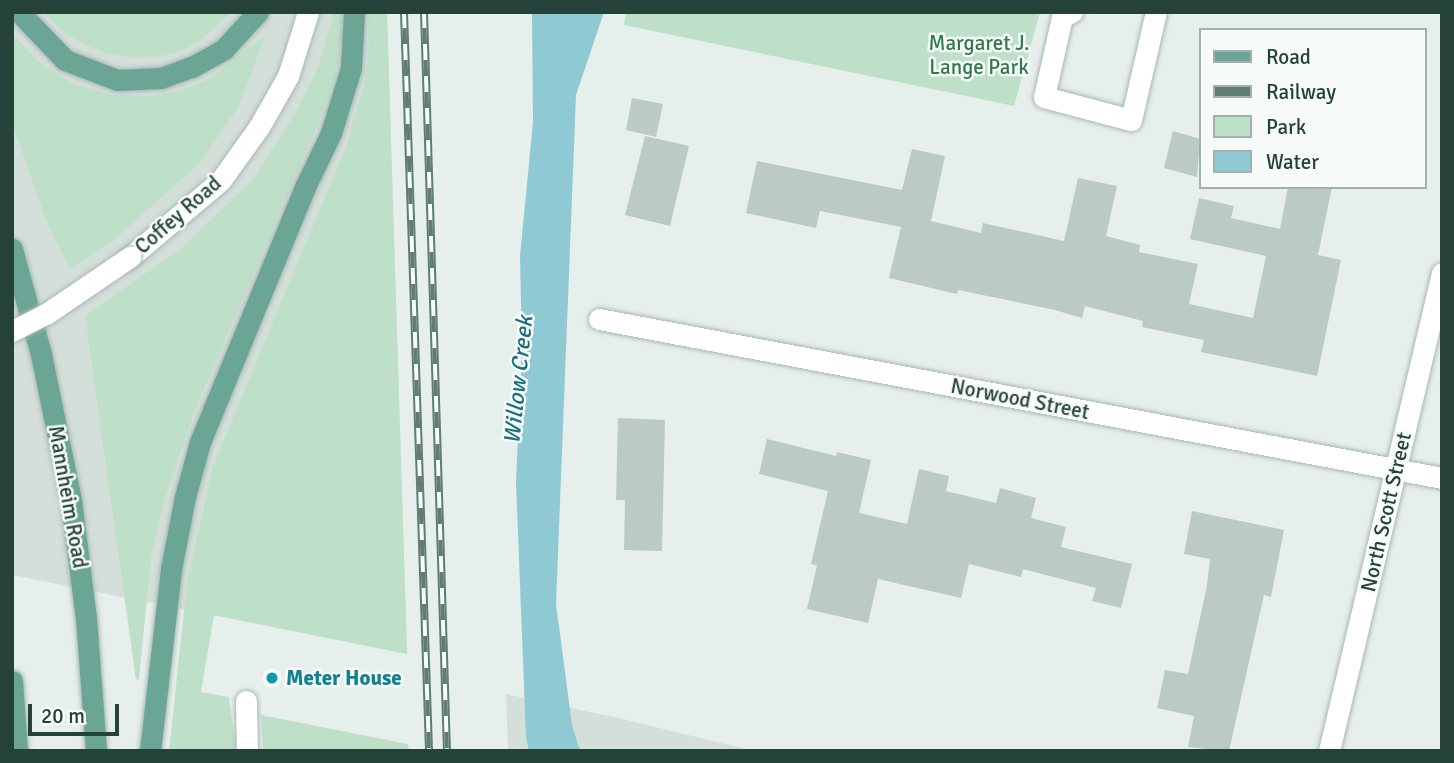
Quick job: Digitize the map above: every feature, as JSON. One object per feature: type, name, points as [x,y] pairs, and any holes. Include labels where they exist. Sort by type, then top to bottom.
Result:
[{"type":"main road","points":[[19,12],[65,60],[117,80],[161,78],[192,67],[224,49],[258,12]]},
{"type":"main road","points":[[150,751],[171,569],[185,497],[200,442],[305,187],[331,133],[351,68],[354,12]]},
{"type":"main road","name":"Mannheim Road","points":[[12,249],[41,354],[71,500],[86,618],[96,751]]},
{"type":"main road","points":[[12,681],[17,751]]},
{"type":"street","name":"Coffey Road","points":[[12,331],[47,314],[130,257],[220,180],[259,127],[288,76],[308,12]]},
{"type":"street","points":[[1072,12],[1062,17],[1044,97],[1131,120],[1156,12]]},
{"type":"street","name":"North Scott Street","points":[[1329,751],[1442,273]]},
{"type":"street","name":"Norwood Street","points":[[599,319],[1442,478]]},
{"type":"street","points":[[246,701],[247,751]]},
{"type":"shaded area","points":[[12,12],[387,12],[407,654],[12,575]]},
{"type":"shaded area","points":[[506,694],[614,717],[754,751],[508,751]]},
{"type":"green space","points":[[43,12],[232,12],[200,41],[179,52],[154,57],[132,57],[108,54],[86,45],[63,32]]},
{"type":"green space","points":[[334,12],[346,12],[336,74],[322,114],[193,415],[164,502],[151,558],[139,679],[136,680],[85,316],[183,247],[255,177],[296,112],[318,68]]},
{"type":"green space","points":[[368,12],[387,12],[407,654],[214,615],[201,692],[229,697],[236,751],[169,751],[187,582],[213,466],[345,149],[364,86],[369,50]]},
{"type":"green space","name":"Margaret J. Lange Park","points":[[626,12],[1040,12],[1014,106],[624,25]]},
{"type":"green space","points":[[12,34],[42,65],[74,84],[113,95],[149,96],[179,91],[209,79],[265,35],[240,104],[200,163],[116,238],[70,269],[49,228],[12,123]]},
{"type":"green space","points":[[261,715],[408,744],[409,751],[263,751]]},
{"type":"water","points":[[532,12],[604,12],[576,95],[556,604],[572,725],[580,751],[529,751],[526,737],[516,482],[522,345],[520,256],[533,122]]},
{"type":"building","points":[[632,98],[663,104],[656,137],[626,130]]},
{"type":"building","points":[[1173,131],[1198,138],[1197,177],[1164,168]]},
{"type":"building","points":[[645,136],[689,146],[670,226],[625,215]]},
{"type":"building","points":[[912,149],[945,156],[931,221],[981,233],[983,223],[1064,241],[1078,178],[1117,186],[1106,236],[1140,245],[1139,252],[1198,264],[1189,304],[1253,318],[1266,256],[1190,239],[1199,198],[1234,206],[1231,218],[1280,229],[1288,189],[1332,189],[1318,255],[1341,260],[1317,376],[1201,352],[1204,340],[1142,327],[1143,321],[1085,306],[1082,318],[1055,310],[958,290],[957,294],[889,278],[901,227],[820,211],[816,228],[746,213],[757,161],[902,190]]},
{"type":"building","points":[[618,418],[665,420],[662,551],[624,550],[625,500],[616,500]]},
{"type":"building","points":[[767,439],[836,456],[837,452],[871,460],[859,513],[907,524],[919,469],[949,476],[946,491],[996,503],[1000,488],[1036,498],[1031,518],[1066,527],[1061,547],[1132,564],[1121,608],[1092,601],[1096,588],[1023,569],[1021,577],[969,564],[961,598],[878,579],[868,623],[807,609],[817,565],[811,564],[828,491],[759,474]]},
{"type":"building","points":[[1192,511],[1284,530],[1271,597],[1264,595],[1229,751],[1188,747],[1194,716],[1157,708],[1165,670],[1188,674],[1207,585],[1210,559],[1184,554]]},
{"type":"railway","points":[[404,12],[429,751]]},
{"type":"railway","points":[[424,12],[447,751]]},
{"type":"place","name":"Meter House","points":[[272,678]]},
{"type":"water label","name":"Willow Creek","points":[[519,380]]}]
